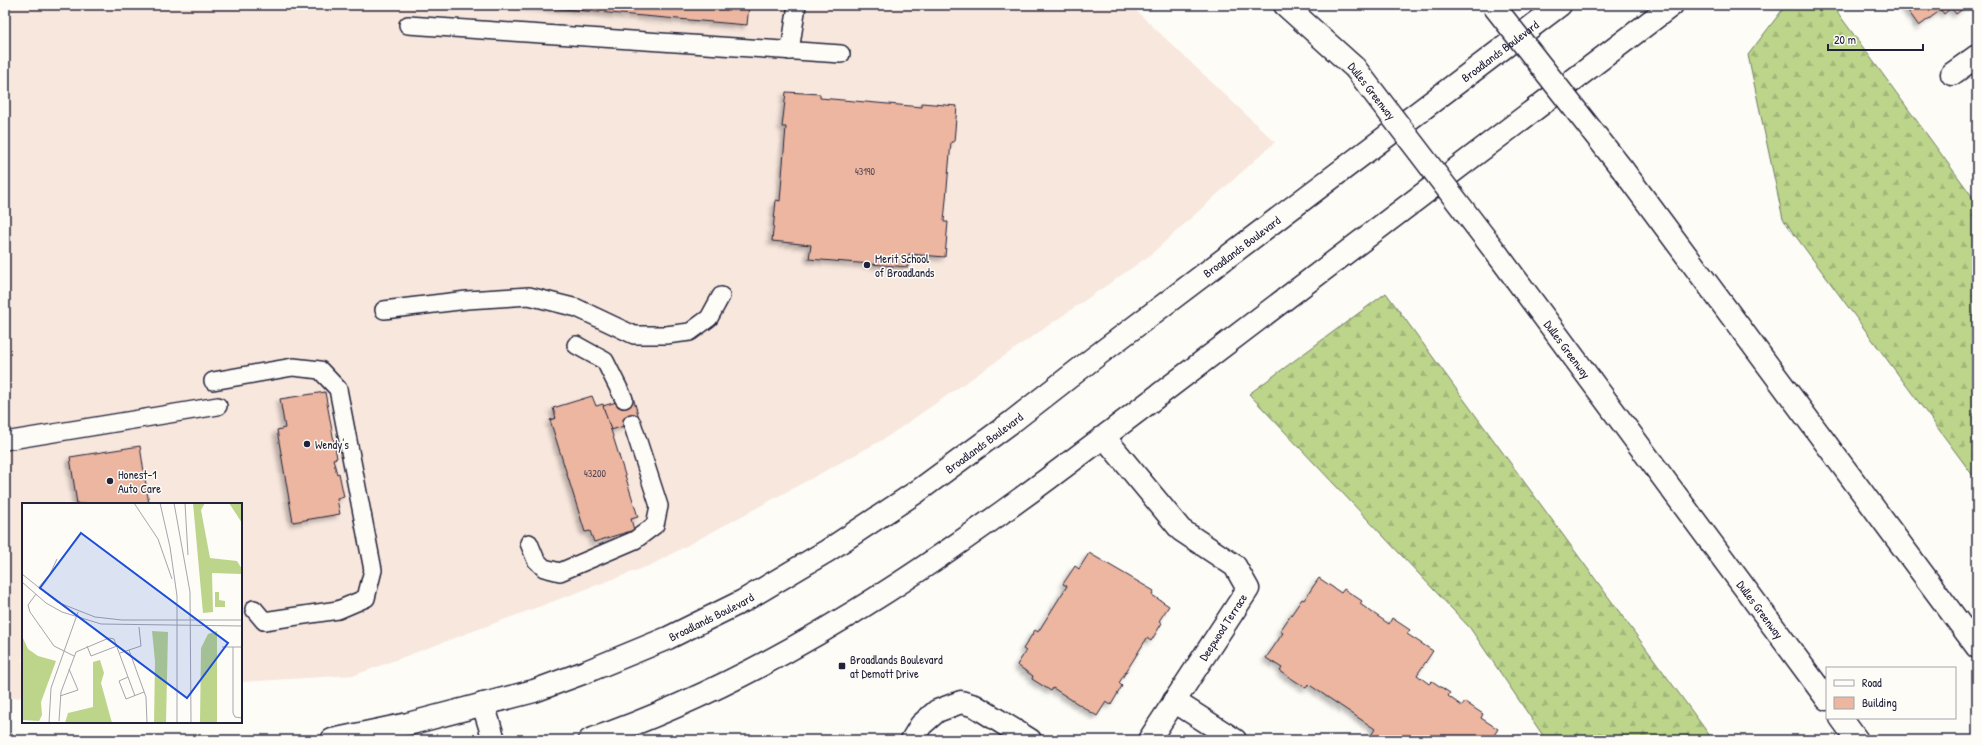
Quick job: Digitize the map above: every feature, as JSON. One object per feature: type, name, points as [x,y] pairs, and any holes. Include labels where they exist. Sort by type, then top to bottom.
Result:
[{"type":"main road","points":[[1285,5],[1355,68]]},
{"type":"main road","name":"Dulles Greenway","points":[[1301,5],[1355,68],[1498,255],[1826,698]]},
{"type":"main road","points":[[1493,5],[1623,170],[1977,647]]},
{"type":"main road","name":"Broadlands Boulevard","points":[[332,740],[408,724],[534,691],[588,671],[668,638],[743,601],[827,551],[918,491],[1007,426],[1095,357],[1560,5]]},
{"type":"main road","points":[[590,740],[697,696],[764,665],[836,624],[912,576],[1104,438],[1672,5]]},
{"type":"main road","points":[[1952,74],[1977,56]]},
{"type":"main road","name":"Deepwood Terrace","points":[[1104,438],[1128,464],[1181,530],[1235,566],[1248,589],[1174,701]]},
{"type":"main road","points":[[1149,740],[1174,701],[1235,740]]},
{"type":"main road","points":[[912,740],[921,725],[938,711],[961,702],[974,706],[1030,740]]},
{"type":"main road","points":[[483,704],[494,740]]},
{"type":"main road","points":[[1842,719],[1857,740]]},
{"type":"lane","points":[[790,51],[797,5]]},
{"type":"lane","points":[[408,25],[841,54]]},
{"type":"lane","points":[[384,310],[468,300],[529,296],[577,308],[634,335],[666,335],[690,332],[708,318],[721,296]]},
{"type":"lane","points":[[576,345],[605,362],[624,399]]},
{"type":"lane","points":[[213,381],[292,367],[320,370],[338,389],[373,570],[366,598],[338,610],[264,621],[254,609]]},
{"type":"lane","points":[[5,441],[218,406]]},
{"type":"lane","points":[[529,543],[536,560],[544,568],[560,572],[635,540],[655,525],[659,506],[632,423]]},
{"type":"shaded area","points":[[5,5],[1130,5],[1275,142],[1149,256],[884,439],[651,565],[355,675],[242,682],[242,503],[22,503],[22,697],[5,699]]},
{"type":"green space","points":[[1786,5],[1832,5],[1977,203],[1977,481],[1783,219],[1748,55]]},
{"type":"green space","points":[[1386,293],[1713,740],[1546,740],[1470,628],[1249,394]]},
{"type":"building","points":[[517,5],[749,5],[747,25]]},
{"type":"building","points":[[1904,5],[1968,5],[1956,14],[1951,8],[1944,14],[1941,10],[1919,26]]},
{"type":"building","name":"Merit School of Broadlands","points":[[786,92],[820,94],[820,98],[922,107],[922,103],[957,106],[954,142],[951,142],[944,222],[948,222],[945,257],[909,254],[908,267],[809,259],[811,245],[772,241],[776,200],[780,201],[786,127],[782,127]]},
{"type":"building","name":"Wendy's","points":[[325,392],[337,458],[333,459],[337,474],[339,473],[344,497],[337,499],[340,514],[293,522],[277,430],[285,428],[280,399]]},
{"type":"building","points":[[592,396],[596,406],[603,404],[638,517],[631,519],[634,530],[594,542],[590,531],[585,532],[550,420],[556,418],[553,408]]},
{"type":"building","points":[[633,397],[640,421],[611,430],[603,406]]},
{"type":"building","name":"Honest-1 Auto Care","points":[[140,446],[149,503],[77,503],[70,457]]},
{"type":"building","points":[[1089,553],[1154,591],[1152,595],[1169,606],[1159,621],[1162,623],[1151,641],[1147,638],[1119,683],[1122,686],[1111,705],[1106,702],[1097,716],[1053,688],[1051,691],[1032,679],[1033,676],[1017,665],[1026,651],[1023,649],[1035,630],[1038,632],[1067,586],[1063,584],[1075,566],[1079,569]]},
{"type":"building","points":[[1319,578],[1341,593],[1344,589],[1362,601],[1360,604],[1389,624],[1392,618],[1410,630],[1407,634],[1433,651],[1417,675],[1429,684],[1432,681],[1450,693],[1448,696],[1462,706],[1465,702],[1483,714],[1481,718],[1498,729],[1491,740],[1368,740],[1375,729],[1308,684],[1306,688],[1280,671],[1282,668],[1266,658],[1283,633],[1280,631],[1302,599],[1304,600]]},
{"type":"place","name":"Merit School of Broadlands","points":[[867,265]]},
{"type":"place","name":"Wendy's","points":[[307,444]]},
{"type":"place","name":"Honest-1 Auto Care","points":[[110,481]]},
{"type":"place","name":"Broadlands Boulevard at Demott Drive","points":[[842,666]]}]
